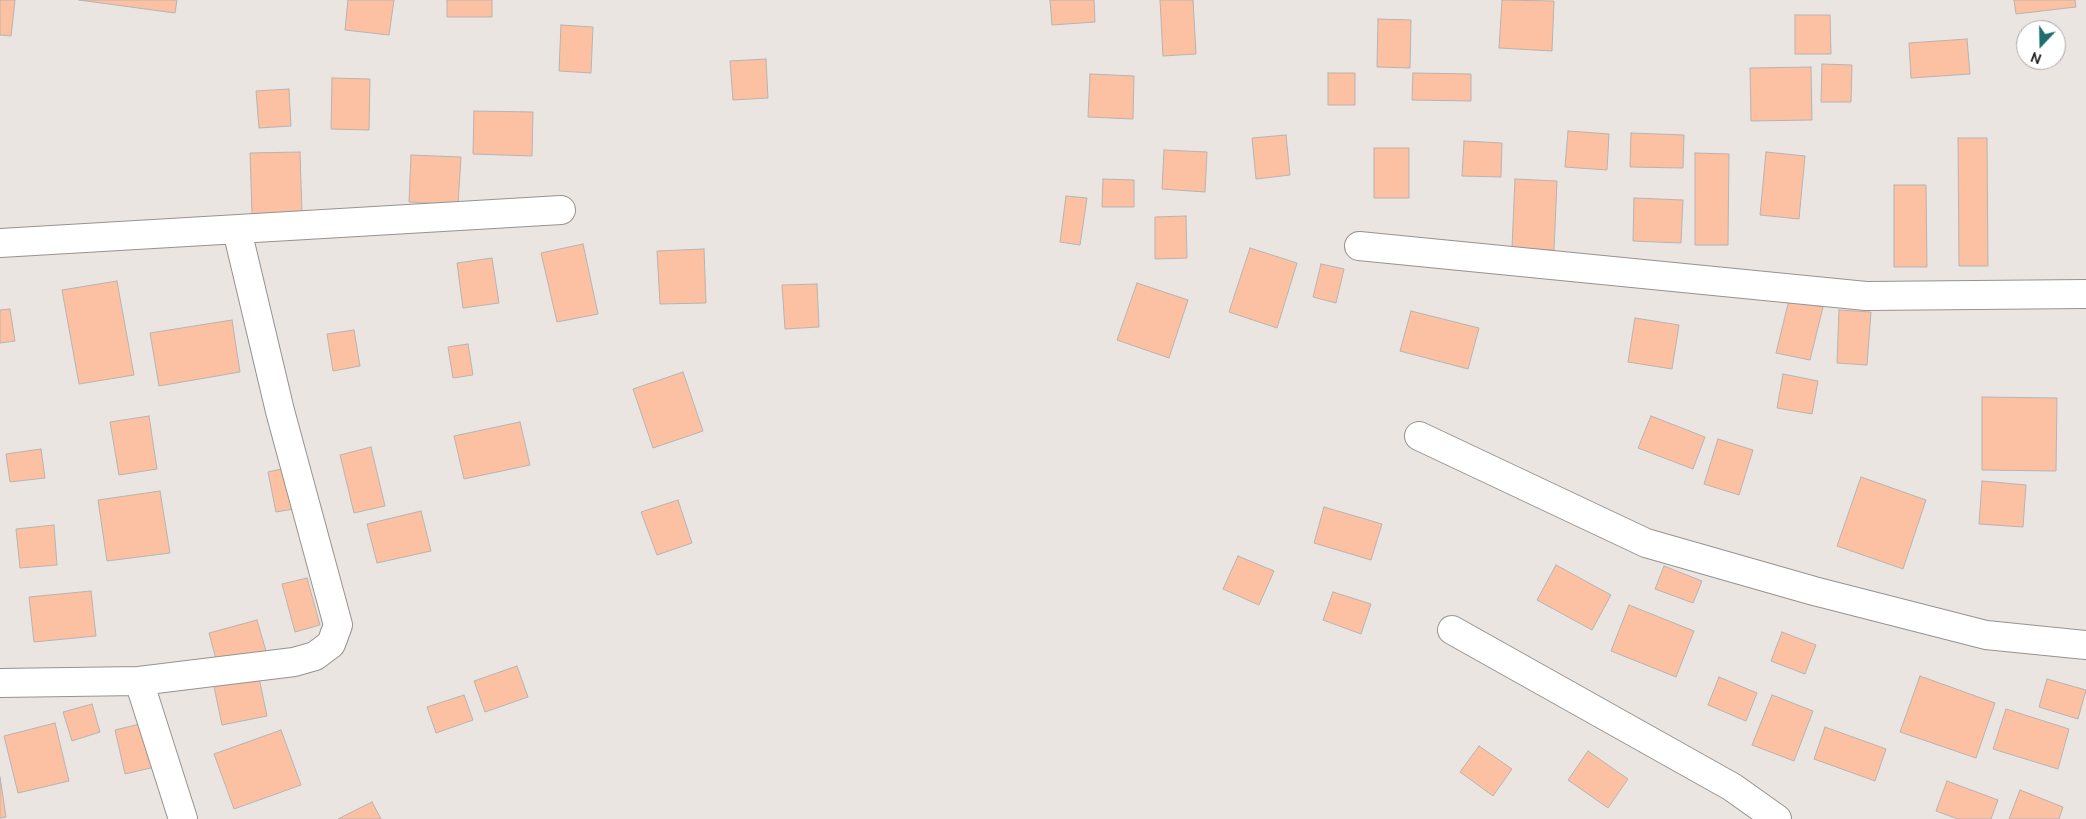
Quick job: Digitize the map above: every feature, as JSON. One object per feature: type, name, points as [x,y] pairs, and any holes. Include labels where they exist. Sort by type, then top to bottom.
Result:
[{"type":"street","points":[[0,243],[561,210]]},
{"type":"street","points":[[0,683],[138,681],[294,662],[315,656],[331,644],[338,624],[280,411],[237,230]]},
{"type":"street","points":[[1359,246],[1866,296],[2086,294]]},
{"type":"street","points":[[1419,436],[1646,543],[1814,591],[1986,635],[2086,645]]},
{"type":"street","points":[[1452,630],[1732,787],[1777,819]]},
{"type":"street","points":[[138,681],[183,819]]},
{"type":"building","points":[[0,0],[15,0],[11,36],[0,35]]},
{"type":"building","points":[[79,0],[177,0],[175,13]]},
{"type":"building","points":[[348,0],[394,0],[389,35],[345,30]]},
{"type":"building","points":[[447,0],[492,0],[492,17],[447,17]]},
{"type":"building","points":[[1050,0],[1094,0],[1095,22],[1052,25]]},
{"type":"building","points":[[1160,0],[1193,0],[1196,54],[1163,56]]},
{"type":"building","points":[[1502,0],[1554,1],[1552,51],[1499,48]]},
{"type":"building","points":[[2014,0],[2075,0],[2076,7],[2016,14]]},
{"type":"building","points":[[1795,15],[1830,15],[1831,54],[1795,54]]},
{"type":"building","points":[[1378,19],[1411,20],[1410,68],[1377,67]]},
{"type":"building","points":[[561,25],[593,27],[591,73],[559,71]]},
{"type":"building","points":[[1967,39],[1970,74],[1911,78],[1909,43]]},
{"type":"building","points":[[766,59],[768,98],[733,100],[730,61]]},
{"type":"building","points":[[1822,64],[1852,65],[1851,102],[1821,102]]},
{"type":"building","points":[[1811,67],[1812,120],[1751,121],[1750,68]]},
{"type":"building","points":[[1328,73],[1355,73],[1355,105],[1328,105]]},
{"type":"building","points":[[1413,73],[1471,74],[1471,101],[1412,100]]},
{"type":"building","points":[[1090,74],[1134,76],[1133,119],[1088,117]]},
{"type":"building","points":[[332,78],[370,79],[369,130],[331,129]]},
{"type":"building","points":[[289,89],[291,126],[259,128],[256,91]]},
{"type":"building","points":[[474,111],[533,112],[532,156],[473,154]]},
{"type":"building","points":[[1568,131],[1609,134],[1607,170],[1565,167]]},
{"type":"building","points":[[1631,133],[1684,135],[1683,168],[1630,167]]},
{"type":"building","points":[[1286,135],[1290,175],[1256,179],[1252,138]]},
{"type":"building","points":[[1958,138],[1987,138],[1988,266],[1959,266]]},
{"type":"building","points":[[1464,141],[1502,143],[1501,177],[1462,176]]},
{"type":"building","points":[[1374,148],[1409,148],[1409,198],[1374,198]]},
{"type":"building","points":[[1164,150],[1207,152],[1205,192],[1162,189]]},
{"type":"building","points":[[300,152],[302,213],[252,214],[250,153]]},
{"type":"building","points":[[1766,152],[1805,156],[1799,219],[1760,215]]},
{"type":"building","points":[[1695,153],[1729,154],[1728,245],[1695,245]]},
{"type":"building","points":[[411,155],[461,157],[458,205],[409,202]]},
{"type":"building","points":[[1103,179],[1134,180],[1134,207],[1102,207]]},
{"type":"building","points":[[1515,179],[1557,181],[1554,250],[1512,248]]},
{"type":"building","points":[[1894,185],[1926,185],[1927,267],[1894,267]]},
{"type":"building","points":[[1066,196],[1087,198],[1080,245],[1060,242]]},
{"type":"building","points":[[1634,198],[1683,200],[1681,243],[1633,241]]},
{"type":"building","points":[[1186,216],[1187,258],[1155,259],[1155,217]]},
{"type":"building","points":[[583,244],[598,314],[557,322],[541,253]]},
{"type":"building","points":[[1250,248],[1297,263],[1277,328],[1229,312]]},
{"type":"building","points":[[704,249],[706,303],[660,304],[657,251]]},
{"type":"building","points":[[492,258],[499,303],[463,308],[457,263]]},
{"type":"building","points":[[1321,264],[1344,269],[1336,303],[1313,297]]},
{"type":"building","points":[[117,281],[134,375],[79,384],[62,290]]},
{"type":"building","points":[[1137,283],[1188,300],[1169,358],[1117,340]]},
{"type":"building","points":[[817,284],[819,327],[785,329],[782,285]]},
{"type":"building","points":[[1789,300],[1823,307],[1810,360],[1776,353]]},
{"type":"building","points":[[10,309],[15,341],[0,343],[0,310]]},
{"type":"building","points":[[1839,310],[1871,312],[1867,365],[1837,363]]},
{"type":"building","points":[[1411,311],[1479,328],[1468,369],[1400,351]]},
{"type":"building","points":[[1635,318],[1679,325],[1672,369],[1628,362]]},
{"type":"building","points":[[232,320],[240,372],[159,386],[150,333]]},
{"type":"building","points":[[354,330],[360,366],[333,371],[327,334]]},
{"type":"building","points":[[468,344],[473,375],[453,378],[448,347]]},
{"type":"building","points":[[683,372],[703,431],[653,448],[633,389]]},
{"type":"building","points":[[1783,374],[1818,381],[1812,414],[1777,408]]},
{"type":"building","points":[[1982,397],[2057,398],[2056,471],[1982,470]]},
{"type":"building","points":[[149,416],[157,469],[119,475],[110,422]]},
{"type":"building","points":[[1651,416],[1705,437],[1693,469],[1638,448]]},
{"type":"building","points":[[520,422],[530,465],[464,479],[454,436]]},
{"type":"building","points":[[1718,439],[1753,450],[1739,495],[1704,484]]},
{"type":"building","points":[[371,447],[385,506],[354,513],[340,455]]},
{"type":"building","points":[[41,449],[45,478],[10,482],[6,454]]},
{"type":"building","points":[[286,468],[294,509],[276,512],[268,472]]},
{"type":"building","points":[[1861,477],[1926,500],[1903,569],[1837,546]]},
{"type":"building","points":[[1982,481],[2026,485],[2023,527],[1979,524]]},
{"type":"building","points":[[160,491],[170,553],[107,561],[98,500]]},
{"type":"building","points":[[678,500],[692,543],[657,555],[641,512]]},
{"type":"building","points":[[1324,507],[1382,524],[1371,560],[1314,543]]},
{"type":"building","points":[[421,511],[431,551],[377,563],[367,524]]},
{"type":"building","points":[[54,525],[57,565],[20,568],[16,529]]},
{"type":"building","points":[[1238,556],[1274,571],[1259,605],[1223,589]]},
{"type":"building","points":[[1556,565],[1611,595],[1592,630],[1537,600]]},
{"type":"building","points":[[1664,566],[1702,581],[1693,603],[1655,589]]},
{"type":"building","points":[[307,578],[320,625],[295,632],[282,584]]},
{"type":"building","points":[[91,591],[96,636],[34,642],[29,597]]},
{"type":"building","points":[[1333,592],[1371,604],[1361,634],[1323,620]]},
{"type":"building","points":[[1629,605],[1694,631],[1676,677],[1611,651]]},
{"type":"building","points":[[257,620],[266,651],[217,663],[209,633]]},
{"type":"building","points":[[1782,632],[1816,645],[1805,674],[1771,661]]},
{"type":"building","points":[[517,666],[528,697],[485,712],[474,681]]},
{"type":"building","points":[[258,673],[267,716],[222,725],[213,682]]},
{"type":"building","points":[[1920,676],[1995,703],[1976,758],[1900,732]]},
{"type":"building","points":[[1719,677],[1757,693],[1746,721],[1708,705]]},
{"type":"building","points":[[2047,679],[2086,690],[2078,719],[2039,707]]},
{"type":"building","points":[[464,695],[473,720],[436,733],[427,707]]},
{"type":"building","points":[[1772,695],[1813,711],[1794,761],[1752,745]]},
{"type":"building","points":[[92,704],[100,732],[72,741],[63,712]]},
{"type":"building","points":[[2006,709],[2069,729],[2058,769],[1993,749]]},
{"type":"building","points":[[55,723],[69,781],[18,793],[4,736]]},
{"type":"building","points":[[144,723],[155,767],[125,774],[115,730]]},
{"type":"building","points":[[1825,727],[1886,749],[1875,781],[1814,759]]},
{"type":"building","points":[[281,730],[301,785],[234,809],[214,754]]},
{"type":"building","points":[[1479,746],[1512,769],[1493,796],[1460,772]]},
{"type":"building","points":[[1588,751],[1628,779],[1608,808],[1568,780]]},
{"type":"building","points":[[0,777],[6,817],[0,818]]},
{"type":"building","points":[[1947,781],[1998,800],[1991,819],[1958,819],[1936,811]]},
{"type":"building","points":[[2020,790],[2063,807],[2059,819],[2009,819]]},
{"type":"building","points":[[372,802],[381,819],[338,819]]}]
